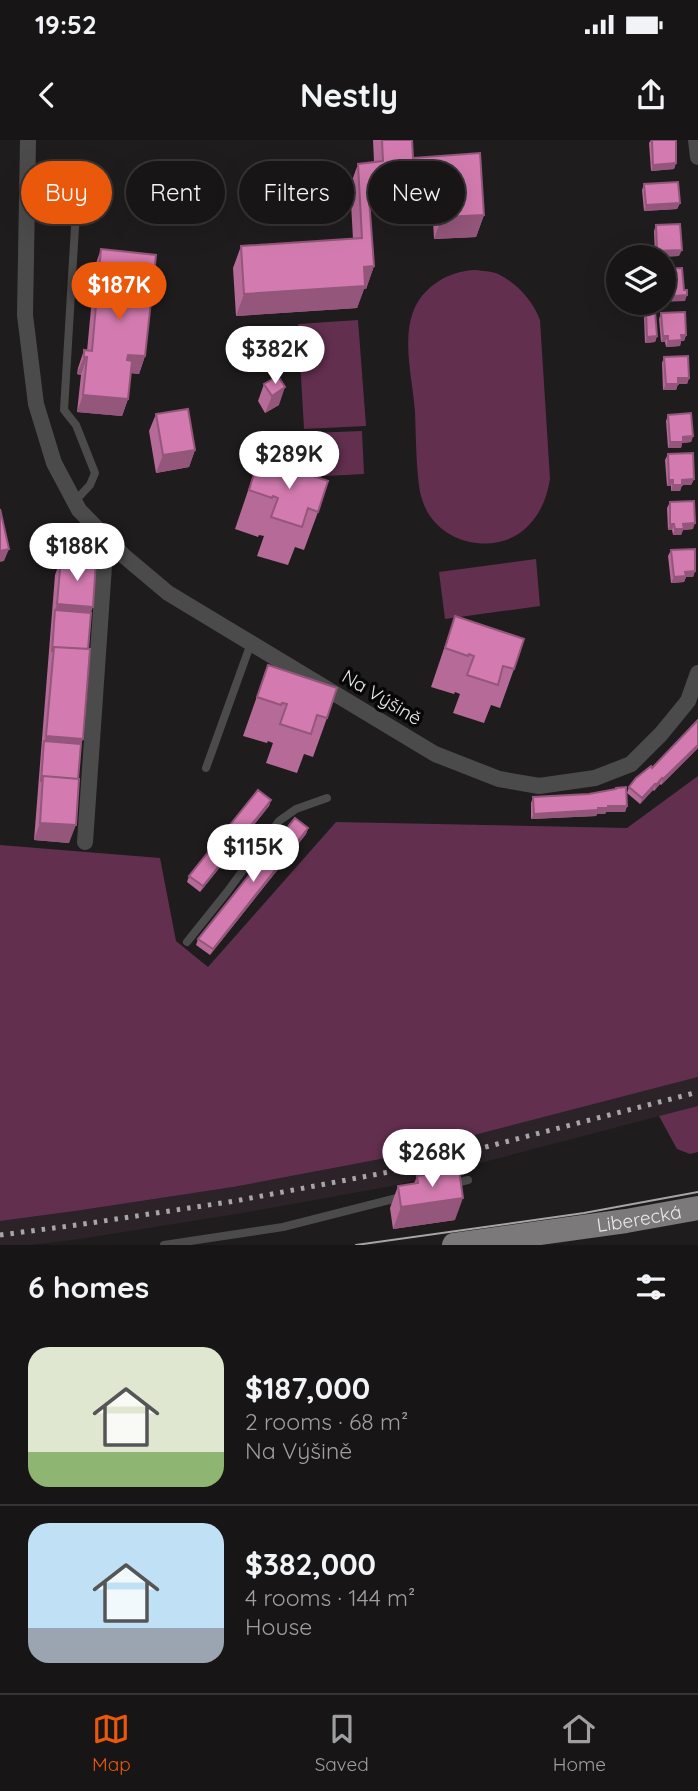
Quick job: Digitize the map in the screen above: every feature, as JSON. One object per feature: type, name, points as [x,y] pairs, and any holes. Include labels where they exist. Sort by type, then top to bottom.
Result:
[{"type":"main road","name":"Liberecká","points":[[454,1245],[626,1222],[698,1208]]},
{"type":"street","name":"Na Výšině","points":[[28,140],[25,315],[36,404],[54,463],[79,510],[124,556],[168,593],[435,754],[499,779],[539,786],[595,778],[631,764],[688,701],[698,674]]},
{"type":"street","points":[[696,140],[698,158]]},
{"type":"street","points":[[85,842],[106,537]]},
{"type":"lane","points":[[74,502],[90,485],[95,473],[76,425],[64,410],[75,227]]},
{"type":"lane","points":[[205,768],[251,643]]},
{"type":"lane","points":[[187,942],[279,821],[296,809],[327,798]]},
{"type":"lane","points":[[441,1186],[468,1180]]},
{"type":"lane","points":[[164,1245],[283,1227],[415,1193]]},
{"type":"shaded area","points":[[475,270],[495,273],[512,282],[529,299],[540,320],[550,479],[543,504],[528,526],[504,541],[491,543],[477,543],[450,535],[430,516],[425,507],[419,483],[408,348],[413,312],[423,295],[447,277]]},
{"type":"shaded area","points":[[358,320],[366,426],[304,429],[298,324]]},
{"type":"shaded area","points":[[362,431],[364,474],[287,478],[284,434]]},
{"type":"shaded area","points":[[536,559],[540,606],[445,619],[439,572]]},
{"type":"shaded area","points":[[698,776],[698,1077],[386,1158],[233,1187],[0,1221],[0,845],[160,858],[176,941],[208,967],[336,822],[627,828]]},
{"type":"shaded area","points":[[698,1077],[698,1106],[392,1186],[79,1239],[31,1245],[0,1245],[0,1221],[233,1187],[386,1158]]},
{"type":"shaded area","points":[[698,1106],[698,1152],[690,1154],[677,1149],[659,1116]]},
{"type":"building","points":[[382,140],[412,140],[413,158],[480,153],[484,215],[465,216],[465,161],[383,161]]},
{"type":"building","points":[[652,140],[676,140],[676,163],[653,165]]},
{"type":"building","points":[[368,163],[368,224],[371,224],[374,266],[364,267],[365,286],[244,294],[241,246],[362,238],[358,164]]},
{"type":"building","points":[[678,182],[680,203],[646,205],[644,184]]},
{"type":"building","points":[[680,224],[682,250],[676,250],[676,245],[657,245],[656,225]]},
{"type":"building","points":[[101,249],[156,255],[145,356],[128,355],[127,360],[132,361],[128,399],[83,395],[87,357],[84,357],[84,350],[92,351]]},
{"type":"building","points":[[676,268],[682,268],[687,295],[676,296]]},
{"type":"building","points":[[676,312],[685,312],[686,335],[681,335],[682,340],[668,341],[668,336],[663,336],[661,315],[676,315]]},
{"type":"building","points":[[646,315],[655,315],[657,336],[647,337]]},
{"type":"building","points":[[688,356],[689,378],[678,378],[678,384],[666,384],[664,357]]},
{"type":"building","points":[[278,376],[285,387],[272,396],[264,384]]},
{"type":"building","points":[[188,409],[195,450],[163,455],[156,414]]},
{"type":"building","points":[[691,413],[693,436],[683,437],[683,442],[670,442],[668,415]]},
{"type":"building","points":[[693,453],[694,479],[682,480],[682,485],[673,485],[673,480],[669,480],[668,454]]},
{"type":"building","points":[[259,458],[328,481],[318,512],[308,508],[302,527],[271,517],[278,498],[249,490]]},
{"type":"building","points":[[694,501],[695,523],[683,524],[684,529],[675,529],[674,524],[670,524],[670,502]]},
{"type":"building","points":[[0,509],[9,549],[0,551]]},
{"type":"building","points":[[695,549],[695,571],[685,572],[686,576],[674,577],[671,550]]},
{"type":"building","points":[[61,558],[96,561],[93,607],[57,604]]},
{"type":"building","points":[[55,610],[91,613],[88,649],[54,647],[52,652]]},
{"type":"building","points":[[455,616],[524,639],[514,669],[503,666],[498,685],[467,675],[474,656],[445,648]]},
{"type":"building","points":[[54,647],[90,649],[83,739],[46,736]]},
{"type":"building","points":[[268,665],[337,688],[327,718],[317,715],[311,734],[280,724],[287,704],[281,705],[257,697]]},
{"type":"building","points":[[698,720],[698,745],[663,779],[642,798],[629,787],[636,778],[651,766],[652,768]]},
{"type":"building","points":[[44,741],[81,744],[78,779],[43,776],[41,782]]},
{"type":"building","points":[[43,776],[79,779],[76,825],[40,823]]},
{"type":"building","points":[[626,787],[627,806],[534,814],[533,797],[589,794]]},
{"type":"building","points":[[258,790],[271,800],[203,886],[189,876]]},
{"type":"building","points":[[295,818],[308,828],[213,949],[198,939]]},
{"type":"building","points":[[459,1170],[463,1198],[401,1207],[398,1186],[418,1183],[417,1176]]},
{"type":"tram line","points":[[356,1245],[584,1213],[698,1192]]},
{"type":"railway","points":[[0,1235],[235,1201],[389,1172],[698,1092]]}]
